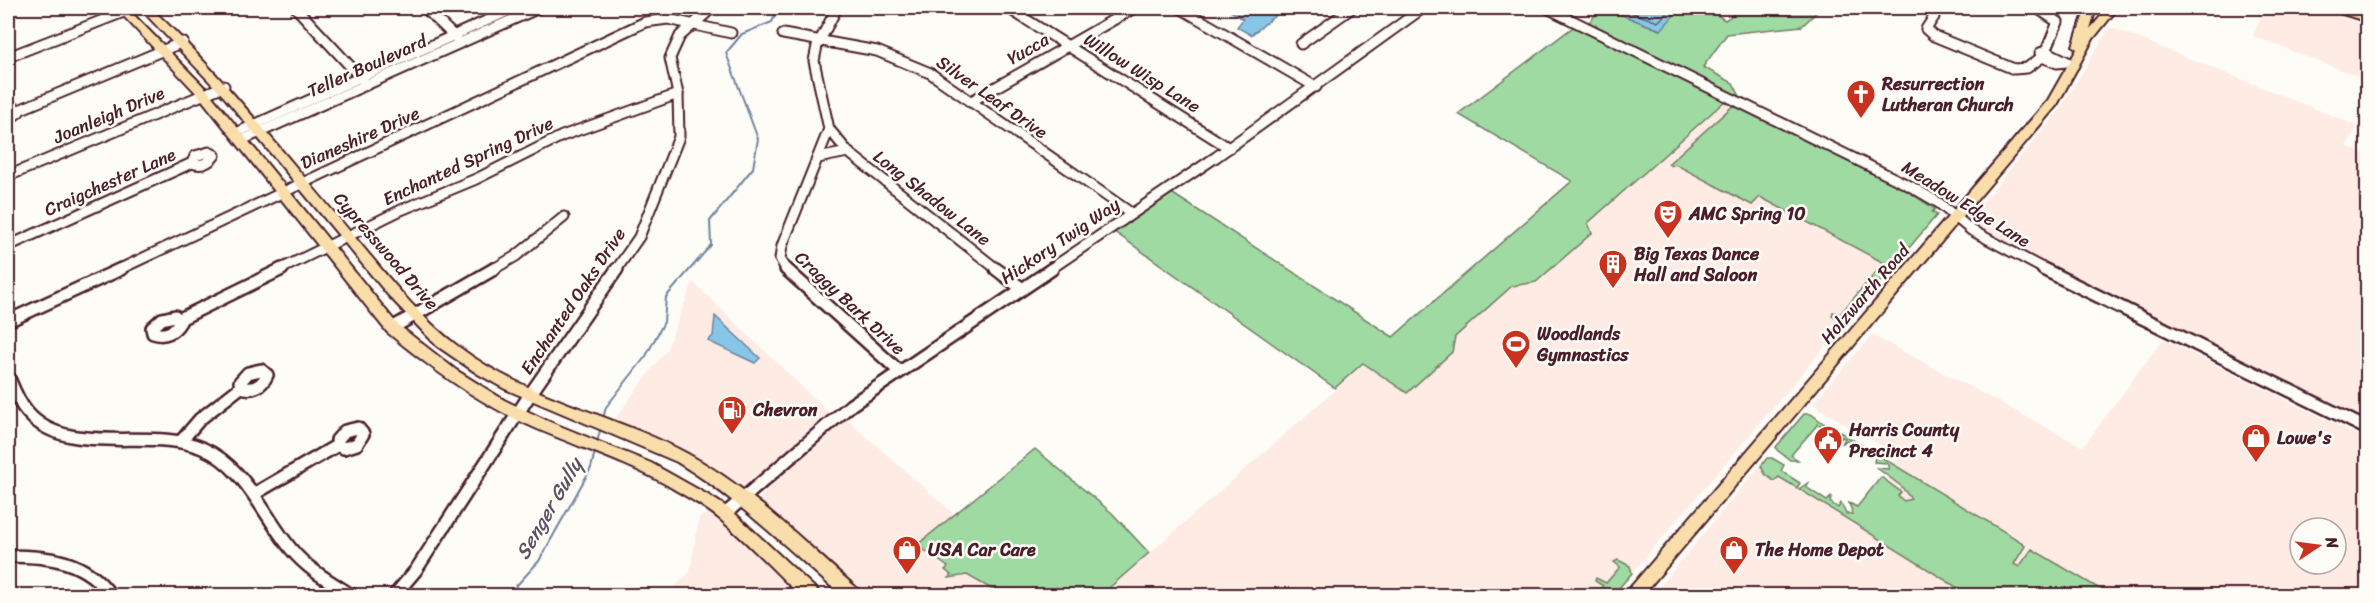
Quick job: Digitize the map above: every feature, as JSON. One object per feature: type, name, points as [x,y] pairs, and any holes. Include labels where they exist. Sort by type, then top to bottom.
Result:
[{"type":"main road","name":"Cypresswood Drive","points":[[145,8],[183,42],[224,86],[301,183],[414,316],[456,353],[529,396],[679,456],[704,471],[742,498],[854,596]]},
{"type":"main road","points":[[2073,60],[2091,8]]},
{"type":"main road","name":"Holzwarth Road","points":[[1631,596],[2053,102],[2073,60],[2113,8]]},
{"type":"main road","points":[[2329,8],[2364,18]]},
{"type":"main road","points":[[2346,8],[2364,18]]},
{"type":"main road","points":[[126,9],[239,136],[281,192],[392,328],[456,380],[517,414],[660,474],[725,514],[812,596]]},
{"type":"main road","points":[[660,474],[679,456]]},
{"type":"street","points":[[296,8],[367,84]]},
{"type":"street","points":[[425,8],[461,42]]},
{"type":"street","name":"Teller Boulevard","points":[[258,128],[360,76],[515,8]]},
{"type":"street","name":"Teller Boulevard","points":[[239,136],[367,84],[539,8]]},
{"type":"street","name":"Enchanted Oaks Drive","points":[[394,596],[416,570],[529,396],[639,237],[679,137],[678,94],[670,58],[680,36],[712,8]]},
{"type":"street","points":[[818,158],[829,129],[814,61],[820,39],[837,8]]},
{"type":"street","name":"Willow Wisp Lane","points":[[1008,8],[1229,147]]},
{"type":"street","name":"Yucca","points":[[970,102],[1134,8]]},
{"type":"street","points":[[1180,8],[1316,87]]},
{"type":"street","points":[[1301,44],[1352,8]]},
{"type":"street","name":"Hickory Twig Way","points":[[725,514],[795,456],[846,409],[1316,87],[1423,8]]},
{"type":"street","name":"Meadow Edge Lane","points":[[1547,8],[1910,186],[1971,230],[2036,265],[2367,429]]},
{"type":"street","points":[[1931,8],[1935,18],[1926,29],[1934,36],[2014,69],[2026,68],[2044,54],[2058,22],[2048,13],[2037,8]]},
{"type":"street","points":[[8,57],[126,9]]},
{"type":"street","name":"Dianeshire Drive","points":[[8,321],[281,192],[429,126],[645,22],[663,19],[693,23],[731,33]]},
{"type":"street","name":"Silver Leaf Drive","points":[[783,34],[868,47],[906,60],[1131,213]]},
{"type":"street","points":[[8,110],[19,110],[183,42]]},
{"type":"street","points":[[2044,54],[2073,60]]},
{"type":"street","name":"Joanleigh Drive","points":[[8,176],[224,86]]},
{"type":"street","name":"Enchanted Spring Drive","points":[[180,319],[400,210],[476,179],[562,136],[678,94]]},
{"type":"street","points":[[8,120],[16,116],[19,110]]},
{"type":"street","name":"Long Shadow Lane","points":[[829,129],[848,153],[1021,288]]},
{"type":"street","points":[[818,158],[848,153]]},
{"type":"street","name":"Craggy Bark Drive","points":[[818,158],[782,246],[780,259],[785,268],[899,371]]},
{"type":"street","name":"Craigchester Lane","points":[[8,246],[192,163]]},
{"type":"street","points":[[392,328],[516,256],[564,217]]},
{"type":"street","points":[[8,376],[29,415],[47,428],[82,437],[182,440],[221,457],[254,494],[291,549],[314,572],[353,596]]},
{"type":"street","points":[[182,440],[200,419],[241,387]]},
{"type":"street","points":[[254,494],[338,445]]},
{"type":"street","points":[[8,556],[52,558],[70,562],[99,578],[111,596]]},
{"type":"shaded area","points":[[2237,8],[2320,8],[2367,26],[2367,80],[2253,36],[2261,17]]},
{"type":"shaded area","points":[[2110,27],[2358,126],[2346,146],[2367,155],[2367,426],[2023,256],[1972,221],[1976,210],[2059,111]]},
{"type":"shaded area","points":[[1688,79],[1894,182],[1933,208],[1937,215],[1613,595],[1080,596],[1104,574],[1125,575]]},
{"type":"shaded area","points":[[693,282],[831,415],[791,455],[743,489],[691,457],[612,423],[667,349]]},
{"type":"shaded area","points":[[1872,335],[2083,447],[2163,339],[2367,440],[2367,595],[1652,596],[1762,463],[1854,520],[1896,467],[1890,451],[1820,409],[1814,402]]},
{"type":"shaded area","points":[[844,417],[956,516],[1018,595],[861,595],[763,506],[760,499],[765,491]]},
{"type":"shaded area","points":[[713,510],[802,596],[666,596],[690,572],[699,518]]},
{"type":"green space","points":[[1602,8],[1612,8],[1607,9],[1660,30],[1680,8],[1706,8],[1725,20],[1743,8],[1821,8],[1802,26],[1727,34],[1703,67],[1733,83],[1741,98],[1588,23]]},
{"type":"green space","points":[[1576,25],[1725,101],[1588,223],[1592,233],[1536,282],[1512,286],[1455,337],[1452,352],[1407,393],[1363,363],[1335,388],[1113,231],[1170,192],[1393,337],[1572,181],[1458,114]]},
{"type":"green space","points":[[1735,104],[1894,182],[1935,209],[1932,212],[1937,215],[1846,322],[1832,315],[1833,312],[1840,314],[1884,263],[1760,197],[1752,205],[1675,164],[1671,166],[1668,164]]},
{"type":"green space","points":[[1804,414],[1811,414],[1827,426],[1825,428],[1818,424],[1791,455],[1798,460],[1790,460],[1776,447]]},
{"type":"green space","points":[[1840,432],[2023,543],[2025,546],[2014,564],[2019,567],[2032,549],[2110,595],[1969,595],[1799,489],[1809,482],[1806,487],[1827,501],[1832,496],[1830,502],[1838,508],[1841,503],[1846,514],[1853,514],[1849,503],[1857,507],[1881,477],[1901,492],[1898,496],[1904,501],[1911,499],[1901,486],[1877,468],[1889,469],[1887,463],[1874,462],[1875,457],[1847,440],[1842,444],[1845,438],[1842,437],[1839,441],[1834,437]]},
{"type":"green space","points":[[1035,449],[1112,513],[1149,553],[1101,595],[1002,595],[967,575],[949,578],[951,575],[945,570],[948,567],[917,545]]},
{"type":"green space","points":[[1767,458],[1772,458],[1784,465],[1781,471],[1800,483],[1797,488],[1779,477],[1774,481],[1765,474],[1761,466]]},
{"type":"green space","points":[[1618,560],[1630,566],[1632,573],[1613,595],[1595,595],[1603,586],[1595,581],[1596,578],[1606,583],[1620,567],[1614,562]]},
{"type":"water","points":[[1226,8],[1275,8],[1277,14],[1251,35],[1237,27],[1243,19]]},
{"type":"water","points":[[1680,8],[1661,30],[1606,9]]},
{"type":"water","points":[[715,316],[760,358],[755,363],[708,341],[713,336]]},
{"type":"waterway","name":"Senger Gully","points":[[603,419],[606,407],[646,356],[664,322],[666,297],[711,245],[710,221],[753,168],[758,139],[726,53],[742,34],[772,22],[779,8]]},
{"type":"waterway","name":"Senger Gully","points":[[597,442],[601,427]]},
{"type":"waterway","name":"Senger Gully","points":[[507,596],[539,561],[591,468],[595,451]]},
{"type":"place","name":"Resurrection Lutheran Church","points":[[1861,120]]},
{"type":"place","name":"AMC Spring 10","points":[[1668,240]]},
{"type":"place","name":"Big Texas Dance Hall and Saloon","points":[[1613,290]]},
{"type":"place","name":"Woodlands Gymnastics","points":[[1516,370]]},
{"type":"place","name":"Chevron","points":[[732,436]]},
{"type":"place","name":"Lowe's","points":[[2256,464]]},
{"type":"place","name":"Harris County Precinct 4","points":[[1828,466]]},
{"type":"place","name":"USA Car Care","points":[[907,576]]},
{"type":"place","name":"The Home Depot","points":[[1734,576]]}]
